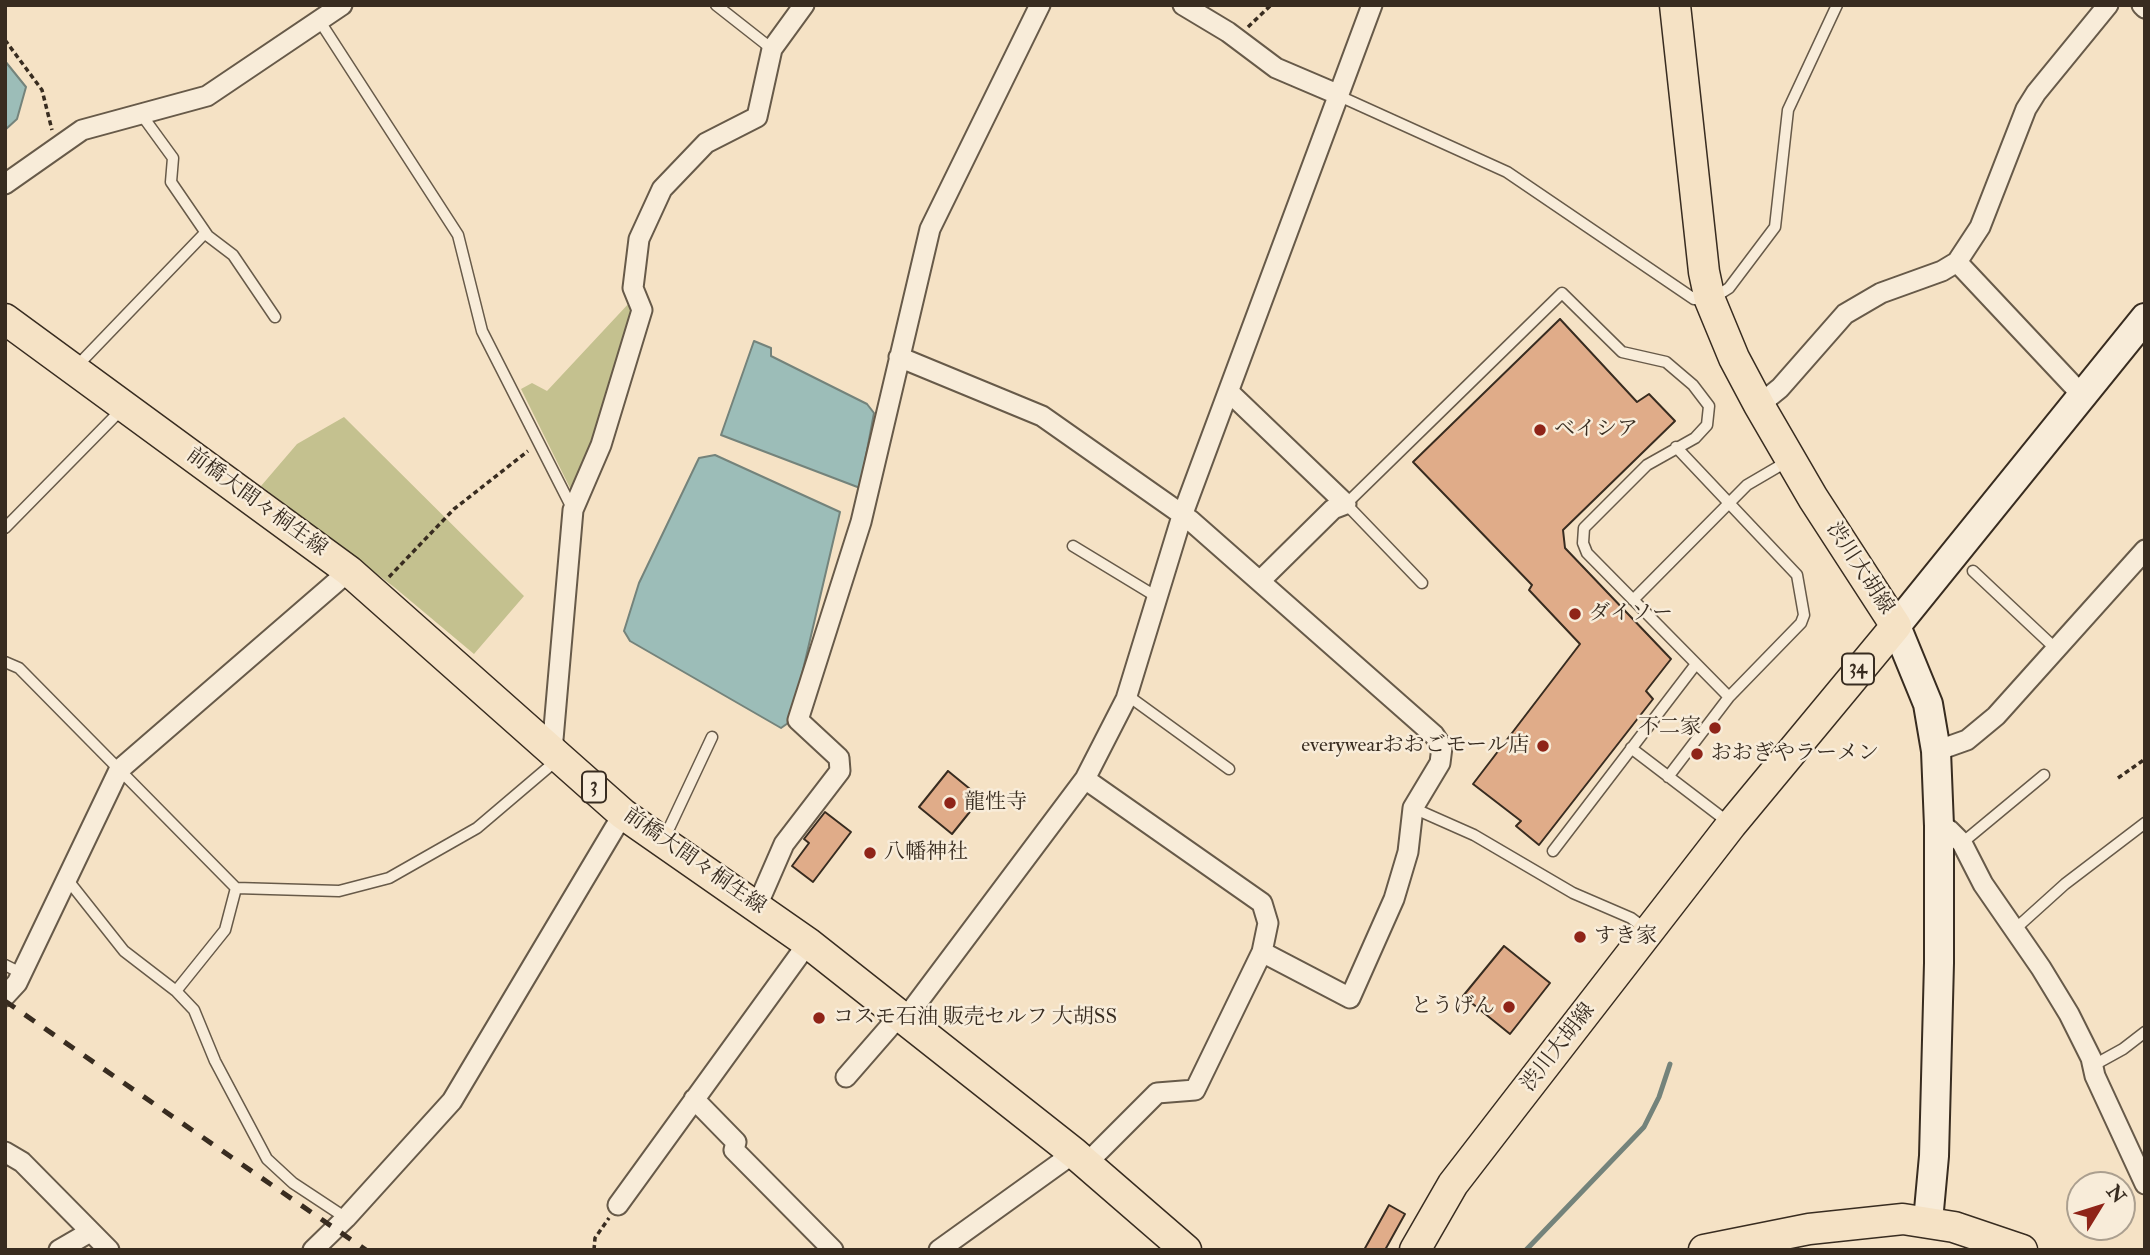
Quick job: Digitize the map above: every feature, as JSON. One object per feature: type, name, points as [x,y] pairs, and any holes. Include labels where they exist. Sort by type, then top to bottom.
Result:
[{"type":"main road","name":"渋川大胡線","points":[[1415,1250],[1453,1184],[1651,932],[1731,825],[1896,626],[1759,405],[1734,358],[1710,300],[1702,258],[1675,5]]},
{"type":"main road","name":"前橋大間々桐生線","points":[[5,319],[349,571],[623,814],[757,906],[903,1017],[1081,1158],[1186,1250]]},
{"type":"main road","points":[[1722,1248],[1854,1222],[1928,1221],[2022,1250]]},
{"type":"street","points":[[5,184],[82,130],[206,96],[313,12],[342,5]]},
{"type":"street","points":[[556,754],[573,510],[601,445],[642,310],[632,288],[639,239],[662,189],[706,143],[757,117],[772,49],[804,5]]},
{"type":"street","points":[[757,906],[784,844],[839,771],[839,758],[798,720],[861,522],[930,229],[1040,5]]},
{"type":"street","points":[[1183,5],[1238,39],[1276,68],[1337,94]]},
{"type":"street","points":[[846,1077],[903,1017],[1085,779],[1127,695],[1182,516],[1372,5]]},
{"type":"street","points":[[1759,405],[1780,388],[1845,314],[1881,293],[1942,271],[1957,262],[1980,228],[2026,109],[2048,75],[2108,5]]},
{"type":"street","points":[[1957,262],[2082,396]]},
{"type":"street","points":[[1928,1221],[1934,1156],[1951,834],[1925,695],[1896,626],[2145,318]]},
{"type":"street","points":[[899,357],[1042,416],[1182,516],[1261,580],[1434,735],[1442,747],[1440,763],[1413,808],[1408,852],[1394,899],[1350,999],[1262,952]]},
{"type":"street","points":[[1230,392],[1346,504],[1333,509],[1261,580]]},
{"type":"street","points":[[1936,751],[1956,746],[1981,730],[2145,550]]},
{"type":"street","points":[[5,996],[13,969],[67,879],[119,770],[349,571]]},
{"type":"street","points":[[939,1250],[1081,1158],[1157,1093],[1195,1090],[1262,952],[1268,923],[1262,903],[1085,779]]},
{"type":"street","points":[[313,1250],[346,1219],[452,1101],[623,814]]},
{"type":"street","points":[[1951,834],[2069,1014],[2094,1065],[2100,1089],[2145,1184]]},
{"type":"street","points":[[618,1205],[807,943]]},
{"type":"street","points":[[694,1099],[736,1142],[734,1150],[833,1250]]},
{"type":"street","points":[[5,1152],[22,1162],[109,1250]]},
{"type":"street","points":[[59,1250],[90,1232]]},
{"type":"lane","points":[[716,5],[772,49]]},
{"type":"lane","points":[[1337,94],[1507,172],[1687,295],[1694,299],[1710,300],[1722,296],[1775,227],[1788,110],[1837,5]]},
{"type":"lane","points":[[313,12],[458,235],[482,331],[573,510]]},
{"type":"lane","points":[[141,114],[173,158],[171,182],[205,233],[233,255],[275,317]]},
{"type":"lane","points":[[74,369],[205,233]]},
{"type":"lane","points":[[1422,583],[1346,504],[1562,293],[1622,352],[1666,362],[1704,397],[1710,416],[1707,425],[1695,438],[1647,465],[1584,528],[1583,543],[1587,553],[1728,697]]},
{"type":"lane","points":[[5,528],[124,407]]},
{"type":"lane","points":[[1668,777],[1728,697],[1801,623],[1805,604],[1797,575],[1676,447]]},
{"type":"lane","points":[[1633,600],[1759,475],[1791,460]]},
{"type":"lane","points":[[1073,546],[1157,597]]},
{"type":"lane","points":[[1973,571],[2056,649]]},
{"type":"lane","points":[[5,662],[19,668],[236,888],[339,891],[389,878],[477,828],[556,754]]},
{"type":"lane","points":[[1553,851],[1696,664]]},
{"type":"lane","points":[[1127,695],[1229,769]]},
{"type":"lane","points":[[663,841],[712,737]]},
{"type":"lane","points":[[1630,748],[1731,825]]},
{"type":"lane","points":[[1951,834],[2044,775]]},
{"type":"lane","points":[[1413,808],[1474,835],[1573,892],[1631,918],[1651,932]]},
{"type":"lane","points":[[2014,930],[2066,884],[2145,822]]},
{"type":"lane","points":[[67,879],[124,951],[176,991],[194,1010],[215,1061],[267,1159],[293,1183],[346,1219]]},
{"type":"lane","points":[[176,991],[225,929],[236,888]]},
{"type":"lane","points":[[2094,1065],[2113,1056],[2145,1032]]},
{"type":"path","points":[[1238,39],[1271,5]]},
{"type":"path","points":[[5,40],[42,90],[59,148]]},
{"type":"path","points":[[373,593],[454,509],[540,441]]},
{"type":"path","points":[[2118,778],[2145,759]]},
{"type":"path","points":[[594,1250],[596,1238],[618,1205]]},
{"type":"shaded area","points":[[631,301],[634,315],[597,443],[573,494],[521,389],[532,383],[547,391]]},
{"type":"shaded area","points":[[344,417],[524,596],[474,654],[394,587],[261,486],[297,444]]},
{"type":"water","points":[[5,61],[26,87],[17,119],[5,130]]},
{"type":"water","points":[[754,341],[771,348],[771,356],[867,404],[874,413],[860,488],[721,435]]},
{"type":"water","points":[[715,455],[840,512],[791,721],[781,728],[630,641],[624,631],[639,583],[699,458]]},
{"type":"building","points":[[1560,319],[1637,402],[1649,394],[1675,421],[1563,530],[1565,548],[1671,659],[1646,691],[1653,699],[1539,845],[1516,826],[1521,821],[1473,784],[1580,644],[1529,590],[1532,585],[1413,462]]},
{"type":"building","name":"龍性寺","points":[[948,771],[981,798],[952,834],[919,807]]},
{"type":"building","points":[[825,812],[851,832],[813,882],[792,866],[809,843],[804,839]]},
{"type":"building","points":[[1504,946],[1550,983],[1510,1034],[1463,996]]},
{"type":"building","points":[[1389,1205],[1405,1214],[1385,1250],[1364,1250]]},
{"type":"waterway","points":[[1526,1250],[1644,1127],[1659,1097],[1670,1064]]},
{"type":"railway","points":[[5,1001],[366,1250]]},
{"type":"place","name":"ベイシア","points":[[1540,430]]},
{"type":"place","name":"ダイソー","points":[[1575,614]]},
{"type":"place","name":"不二家","points":[[1715,728]]},
{"type":"place","name":"everywearおおごモール店","points":[[1543,746]]},
{"type":"place","name":"おおぎやラーメン","points":[[1697,754]]},
{"type":"place","name":"龍性寺","points":[[950,803]]},
{"type":"place","name":"八幡神社","points":[[870,853]]},
{"type":"place","name":"すき家","points":[[1580,937]]},
{"type":"place","name":"とうげん","points":[[1509,1007]]},
{"type":"place","name":"コスモ石油 販売セルフ 大胡SS","points":[[819,1018]]}]
